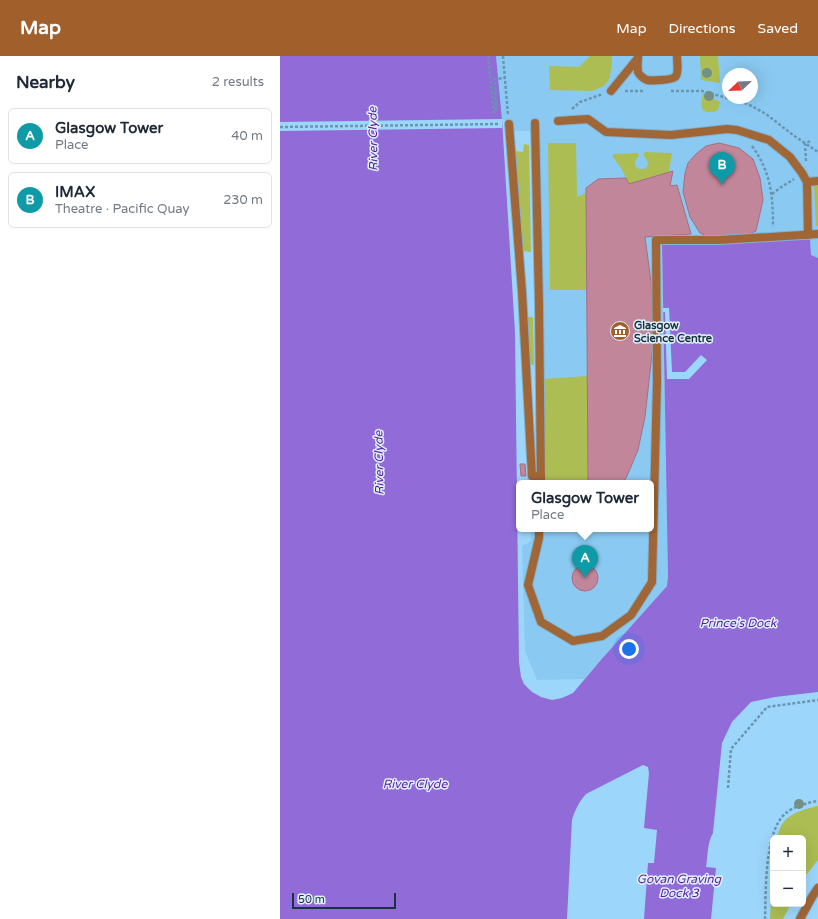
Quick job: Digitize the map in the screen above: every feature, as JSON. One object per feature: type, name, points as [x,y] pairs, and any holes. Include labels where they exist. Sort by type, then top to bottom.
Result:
[{"type":"street","points":[[638,57],[638,72],[647,80],[675,78],[677,70],[677,56]]},
{"type":"street","points":[[611,91],[638,57]]},
{"type":"street","points":[[558,121],[588,119],[606,132],[612,133],[671,135],[727,129],[741,131],[769,140],[790,157],[807,182],[808,235]]},
{"type":"street","points":[[506,124],[522,292],[532,476],[541,480],[535,123]]},
{"type":"street","points":[[807,182],[818,182]]},
{"type":"street","points":[[654,480],[657,382],[656,240],[720,240],[818,234]]},
{"type":"street","points":[[539,532],[539,538],[528,585],[542,622],[573,641],[602,636],[630,615],[652,582],[652,532]]},
{"type":"street","points":[[800,919],[818,888]]},
{"type":"path","points":[[488,56],[494,112],[496,112],[494,79],[505,78]]},
{"type":"path","points":[[280,127],[506,124],[503,56]]},
{"type":"path","points":[[558,121],[580,102],[611,91],[650,91]]},
{"type":"path","points":[[670,91],[702,91],[748,104],[766,114],[818,152]]},
{"type":"path","points":[[741,131],[755,150],[766,170],[772,194],[773,237]]},
{"type":"path","points":[[772,194],[802,173]]},
{"type":"path","points":[[728,788],[731,749],[767,707],[818,700]]},
{"type":"path","points":[[765,919],[768,864],[771,844],[778,823],[786,812],[808,803],[818,801]]},
{"type":"shaded area","points":[[496,56],[818,56],[818,258],[811,255],[810,239],[662,243],[667,586],[584,679],[537,680],[525,651],[522,546],[531,541],[531,532],[654,532],[654,480],[546,480],[539,139],[529,131],[514,131],[502,119]]},
{"type":"green space","points":[[590,56],[612,56],[612,66],[609,80],[604,86],[592,91],[550,90],[549,66],[579,67]]},
{"type":"green space","points":[[700,56],[718,56],[720,83],[701,80]]},
{"type":"green space","points":[[703,93],[720,102],[718,110],[714,112],[704,111],[702,107]]},
{"type":"green space","points":[[548,143],[576,143],[577,197],[586,193],[586,290],[550,290]]},
{"type":"green space","points":[[524,144],[529,145],[531,252],[523,251],[515,151],[523,152]]},
{"type":"green space","points":[[645,152],[672,153],[669,172],[629,184],[621,168],[613,157],[613,154],[638,153],[639,156],[635,162],[635,166],[642,169],[648,166],[643,155]]},
{"type":"green space","points":[[814,186],[818,186],[818,226],[816,226]]},
{"type":"green space","points":[[527,317],[533,317],[534,365],[528,365]]},
{"type":"green space","points":[[587,376],[588,480],[546,480],[543,379]]},
{"type":"green space","points":[[818,806],[818,860],[806,875],[806,835],[778,835],[781,826],[788,818],[797,812]]},
{"type":"green space","points":[[771,907],[789,907],[783,919],[770,919]]},
{"type":"water","name":"River Clyde","points":[[280,56],[496,56],[502,119],[515,332],[516,532],[517,532],[519,662],[521,677],[524,684],[532,692],[541,697],[552,700],[562,698],[573,693],[667,586],[662,243],[810,239],[811,255],[818,258],[818,692],[775,697],[751,702],[732,722],[722,743],[713,833],[709,845],[706,867],[716,868],[711,919],[644,919],[648,863],[654,863],[657,830],[644,828],[649,773],[648,767],[643,765],[586,794],[574,813],[572,820],[567,919],[280,919]]},
{"type":"pier","points":[[502,119],[502,128],[280,131],[280,122]]},
{"type":"pier","points":[[663,308],[669,308],[672,372],[685,372],[701,355],[707,360],[689,379],[667,379],[665,312],[663,312]]},
{"type":"building","points":[[719,143],[739,148],[753,159],[760,178],[763,200],[756,231],[745,236],[711,238],[700,233],[690,217],[683,192],[685,173],[688,163],[706,146]]},
{"type":"building","name":"Glasgow Science Centre","points":[[673,171],[670,186],[677,185],[691,234],[645,237],[651,282],[653,345],[645,417],[638,450],[625,480],[588,480],[586,188],[598,179],[626,178],[629,184]]},
{"type":"building","points":[[520,464],[525,464],[526,476],[521,476]]},
{"type":"building","points":[[585,565],[594,569],[598,578],[594,587],[585,591],[576,587],[572,578],[576,569]]},
{"type":"place","name":"IMAX","points":[[722,185]]},
{"type":"place","name":"Glasgow Science Centre","points":[[620,331]]},
{"type":"place","name":"Glasgow Tower","points":[[585,578]]},
{"type":"water label","name":"Prince's Dock","points":[[738,623]]},
{"type":"water label","name":"Govan Graving Dock 3","points":[[679,886]]}]
